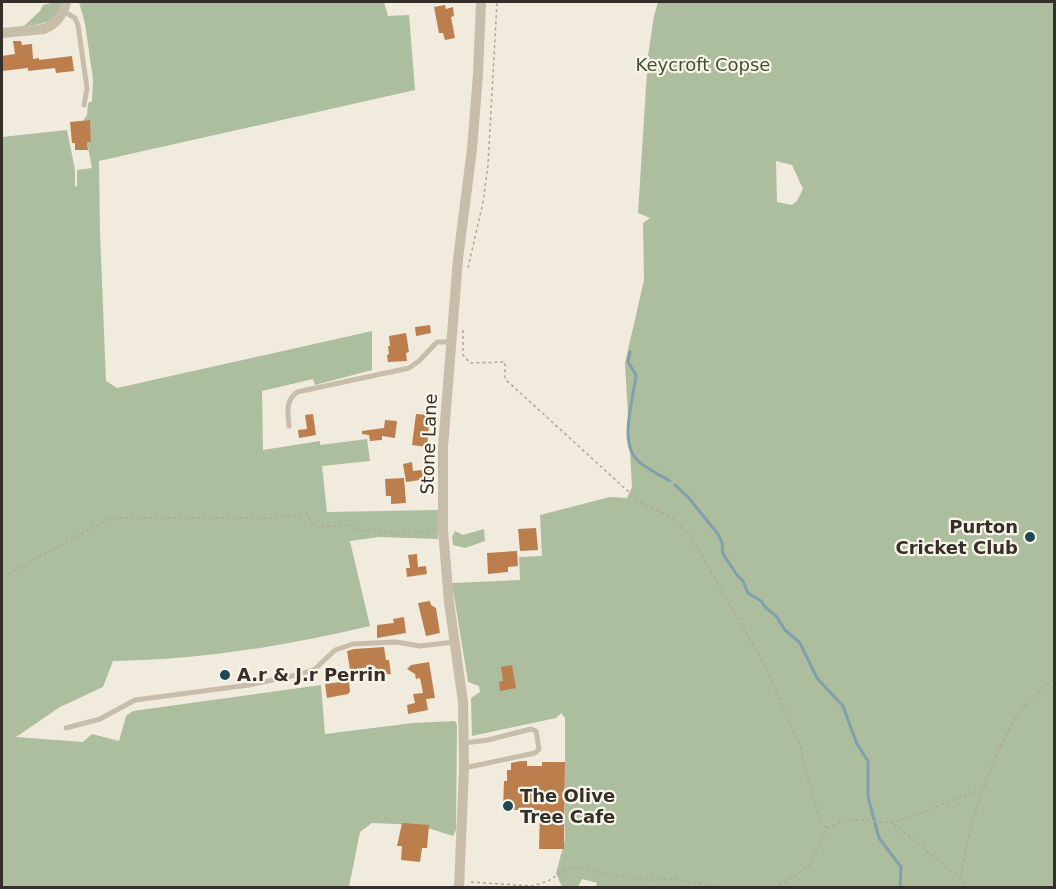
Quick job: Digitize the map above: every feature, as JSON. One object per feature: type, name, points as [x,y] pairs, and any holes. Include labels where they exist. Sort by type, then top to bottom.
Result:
[{"type":"street","name":"Stone Lane","points":[[459,885],[464,768],[463,702],[443,530],[443,447],[458,259],[473,140],[481,2]]},
{"type":"street","points":[[2,33],[47,28],[56,22],[65,6]]},
{"type":"lane","points":[[65,6],[78,25],[87,88],[84,105]]},
{"type":"lane","points":[[289,426],[288,404],[297,392],[409,368],[437,342],[452,342]]},
{"type":"lane","points":[[66,728],[99,719],[135,700],[239,687],[301,674],[315,669],[335,650],[353,644],[396,642],[420,646],[455,642]]},
{"type":"lane","points":[[464,743],[488,740],[531,729],[536,731],[539,749],[535,753],[464,768]]},
{"type":"path","points":[[468,268],[483,202],[488,165],[497,2]]},
{"type":"path","points":[[463,322],[463,355],[470,363],[504,362],[505,379],[642,504],[668,515],[690,535],[765,666],[800,746],[820,823],[827,828]]},
{"type":"path","points":[[2,577],[111,518],[273,518],[307,513],[311,522],[317,527],[352,525],[361,531],[376,529],[393,534],[443,530]]},
{"type":"path","points":[[961,879],[978,806],[1007,734],[1019,714],[1054,680]]},
{"type":"path","points":[[773,888],[810,864],[827,828],[848,819],[893,823],[964,796],[985,785]]},
{"type":"path","points":[[893,823],[961,879],[967,888]]},
{"type":"path","points":[[459,885],[472,882],[532,886],[548,881],[569,868],[578,867],[650,880],[673,879],[727,888]]},
{"type":"green space","points":[[63,2],[53,18],[43,23],[24,26],[40,11],[43,5]]},
{"type":"green space","points":[[79,2],[384,2],[388,16],[409,15],[415,90],[99,161],[106,381],[117,388],[372,331],[372,370],[315,385],[313,379],[262,391],[263,450],[320,441],[320,445],[367,439],[370,461],[322,466],[327,512],[438,510],[438,539],[379,537],[350,541],[370,626],[242,651],[178,658],[113,661],[103,687],[60,707],[16,737],[83,742],[92,734],[119,741],[126,716],[133,711],[321,685],[325,734],[413,723],[455,721],[457,725],[456,830],[453,836],[418,825],[372,823],[360,832],[349,887],[2,887],[2,137],[67,130],[75,170],[75,187],[77,186],[77,170],[92,168],[87,142],[91,142],[89,120],[83,121],[87,115],[88,103],[92,101],[93,79],[85,24]]},
{"type":"green space","name":"Keycroft Copse","points":[[658,2],[1054,2],[1054,887],[596,888],[597,883],[582,879],[578,887],[562,887],[556,873],[565,840],[565,718],[561,713],[556,718],[472,736],[471,698],[480,692],[479,686],[468,682],[452,583],[520,580],[519,557],[542,556],[540,515],[610,497],[627,498],[632,487],[625,363],[644,280],[643,223],[650,218],[638,213],[648,56]],"holes":[[[776,161],[792,165],[803,189],[797,201],[792,205],[777,202]]]},
{"type":"green space","points":[[484,529],[485,541],[465,548],[453,545],[452,537],[455,531],[463,535]]},
{"type":"building","points":[[445,5],[446,9],[453,7],[454,16],[451,17],[455,38],[445,40],[443,33],[439,33],[434,7]]},
{"type":"building","points":[[13,41],[21,41],[22,45],[32,44],[33,59],[72,56],[74,71],[56,73],[55,68],[28,71],[28,68],[2,71],[2,56],[15,54]]},
{"type":"building","points":[[90,120],[91,142],[87,142],[88,150],[75,150],[70,122]]},
{"type":"building","points":[[430,325],[431,333],[416,336],[415,327]]},
{"type":"building","points":[[406,333],[409,352],[406,353],[407,361],[388,362],[389,336]]},
{"type":"building","points":[[313,414],[316,435],[299,438],[298,430],[307,429],[305,415]]},
{"type":"building","points":[[416,414],[430,415],[427,447],[412,445]]},
{"type":"building","points":[[385,420],[397,421],[395,438],[382,436],[382,440],[370,441],[369,435],[362,434],[362,431],[384,428]]},
{"type":"building","points":[[412,462],[413,471],[429,469],[430,483],[421,484],[420,480],[406,482],[403,464]]},
{"type":"building","points":[[404,478],[406,503],[391,504],[391,496],[386,496],[385,479]]},
{"type":"building","points":[[536,528],[538,550],[520,551],[518,529]]},
{"type":"building","points":[[517,551],[518,566],[508,567],[508,572],[488,574],[487,553]]},
{"type":"building","points":[[417,554],[418,567],[426,566],[427,574],[407,577],[406,568],[410,568],[408,555]]},
{"type":"building","points":[[430,601],[431,605],[436,608],[440,633],[426,636],[418,603]]},
{"type":"building","points":[[404,617],[406,633],[377,638],[377,625],[394,623],[393,619]]},
{"type":"building","points":[[384,647],[391,674],[377,675],[375,666],[350,670],[347,651]]},
{"type":"building","points":[[429,662],[435,698],[426,699],[428,710],[408,714],[407,705],[415,703],[413,694],[423,693],[420,678],[416,679],[415,674],[407,669],[411,665]]},
{"type":"building","points":[[512,665],[516,688],[500,691],[499,682],[503,681],[501,667]]},
{"type":"building","points":[[349,681],[350,692],[348,694],[327,698],[325,684]]},
{"type":"building","points":[[527,761],[527,766],[542,766],[542,762],[565,762],[564,849],[539,849],[540,810],[503,810],[504,781],[507,781],[507,770],[511,770],[511,763]]},
{"type":"building","points":[[402,823],[429,825],[427,848],[422,848],[420,862],[401,860],[402,846],[397,846]]},
{"type":"waterway","points":[[630,352],[628,362],[636,375],[628,432],[632,453],[638,461],[670,481]]},
{"type":"waterway","points":[[675,485],[688,497],[718,534],[723,554],[743,581],[748,593],[761,601],[776,616],[785,630],[800,643],[817,678],[843,706],[857,744],[868,761],[868,797],[879,838],[901,867],[900,888]]},
{"type":"place","name":"Purton Cricket Club","points":[[1030,537]]},
{"type":"place","name":"A.r & J.r Perrin","points":[[225,675]]},
{"type":"place","name":"The Olive Tree Cafe","points":[[508,806]]}]
